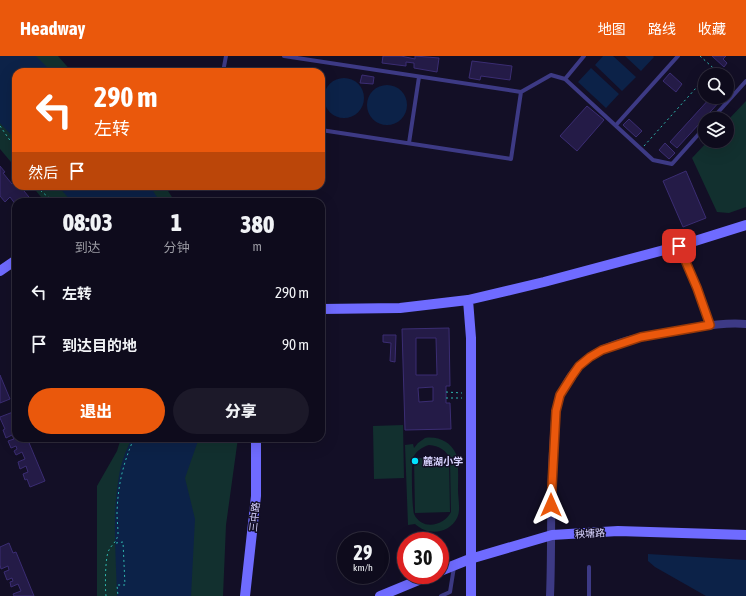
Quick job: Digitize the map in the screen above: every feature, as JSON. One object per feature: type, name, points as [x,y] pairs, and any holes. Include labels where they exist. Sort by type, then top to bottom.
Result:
[{"type":"main road","points":[[325,310],[400,308],[468,300],[544,282],[679,246],[746,225]]},
{"type":"main road","points":[[0,271],[12,263]]},
{"type":"main road","points":[[468,300],[471,338],[471,596]]},
{"type":"main road","name":"三中路","points":[[246,596],[256,496],[256,442]]},
{"type":"main road","name":"秧塘路","points":[[449,568],[470,559],[552,535],[618,531],[746,535]]},
{"type":"main road","points":[[380,596],[409,584]]},
{"type":"street","points":[[679,246],[697,288],[710,325]]},
{"type":"street","points":[[550,596],[552,535],[551,489],[556,411],[560,395],[579,366],[590,357],[616,345],[641,337],[710,325],[746,324]]},
{"type":"lane","points":[[224,68],[226,56]]},
{"type":"lane","points":[[284,56],[521,92],[551,75],[565,79],[653,160],[672,164],[698,135]]},
{"type":"lane","points":[[565,79],[584,56]]},
{"type":"lane","points":[[616,125],[678,56]]},
{"type":"lane","points":[[409,143],[419,77]]},
{"type":"lane","points":[[718,112],[746,81]]},
{"type":"lane","points":[[325,131],[511,159],[521,92]]},
{"type":"lane","points":[[441,596],[450,592],[454,566]]},
{"type":"lane","points":[[589,567],[589,596]]},
{"type":"path","points":[[700,56],[714,68]]},
{"type":"path","points":[[641,149],[698,86]]},
{"type":"path","points":[[734,86],[738,90]]},
{"type":"path","points":[[0,126],[12,143]]},
{"type":"path","points":[[40,190],[49,198]]},
{"type":"path","points":[[446,392],[471,395]]},
{"type":"path","points":[[446,398],[471,395]]},
{"type":"path","points":[[106,596],[105,585],[108,551],[115,543],[118,535],[117,512],[121,472],[132,442]]},
{"type":"path","points":[[115,543],[123,542],[125,585],[117,586],[118,596]]},
{"type":"green space","points":[[0,56],[58,56],[68,68],[12,68],[12,163],[0,149]]},
{"type":"green space","points":[[746,101],[746,207],[729,213],[717,212],[692,158],[701,148],[734,148],[734,114]]},
{"type":"green space","points":[[35,190],[168,190],[172,198],[42,198]]},
{"type":"green space","points":[[403,425],[404,478],[374,479],[373,426]]},
{"type":"green space","points":[[425,438],[435,438],[444,441],[451,446],[457,457],[459,512],[457,518],[449,527],[438,532],[432,532],[420,528],[415,524],[408,525],[405,445],[413,444],[414,448]],"holes":[[[429,445],[445,451],[450,460],[451,512],[443,521],[433,525],[427,525],[418,519],[413,510],[412,462],[416,453],[424,447]]]},
{"type":"green space","points":[[120,442],[237,442],[226,525],[223,596],[97,596],[97,486],[117,451]]},
{"type":"green space","points":[[414,458],[449,458],[450,512],[415,513]]},
{"type":"water","points":[[0,56],[36,56],[48,68],[12,68],[12,136],[0,123]]},
{"type":"water","points":[[603,56],[613,56],[636,77],[622,91],[595,65]]},
{"type":"water","points":[[625,56],[653,56],[654,57],[641,71]]},
{"type":"water","points":[[591,68],[619,94],[606,108],[578,82]]},
{"type":"water","points":[[340,78],[348,78],[355,81],[361,87],[364,94],[364,102],[361,109],[355,115],[348,118],[340,118],[333,115],[327,109],[325,104],[325,92],[327,87],[333,81]]},
{"type":"water","points":[[383,85],[391,85],[398,88],[404,94],[407,105],[404,116],[398,122],[391,125],[383,125],[376,122],[370,116],[367,109],[367,101],[370,94],[376,88]]},
{"type":"water","points":[[62,190],[152,190],[158,198],[68,198]]},
{"type":"water","points":[[130,442],[198,442],[185,478],[195,519],[191,596],[117,596],[115,536],[116,506],[120,471]]},
{"type":"water","points":[[648,554],[746,560],[746,596],[706,596],[655,567],[648,561]]},
{"type":"building","points":[[383,56],[401,56],[415,59],[415,56],[439,58],[437,72],[414,68],[414,63],[406,62],[406,66],[382,63]]},
{"type":"building","points":[[712,56],[726,56],[723,59],[727,63],[724,67]]},
{"type":"building","points":[[472,61],[512,66],[510,80],[481,76],[480,80],[469,78]]},
{"type":"building","points":[[670,73],[682,84],[676,92],[663,81]]},
{"type":"building","points":[[362,75],[374,77],[373,84],[360,83]]},
{"type":"building","points":[[705,104],[717,104],[710,112],[698,112],[698,125],[677,148],[670,142]]},
{"type":"building","points":[[587,106],[604,120],[577,151],[560,136]]},
{"type":"building","points":[[629,119],[642,131],[636,137],[623,125]]},
{"type":"building","points":[[665,143],[675,153],[669,159],[659,150]]},
{"type":"building","points":[[0,166],[5,172],[3,173],[12,184],[12,190],[23,190],[30,198],[12,198],[12,200],[10,197],[5,202],[0,196]]},
{"type":"building","points":[[686,171],[706,218],[683,227],[663,181]]},
{"type":"building","points":[[449,328],[450,386],[446,386],[446,403],[450,403],[451,429],[405,430],[402,329]],"holes":[[[416,338],[436,338],[437,375],[416,375]],[[433,387],[433,401],[419,402],[418,388]]]},
{"type":"building","points":[[383,335],[396,335],[395,362],[390,361],[391,343],[383,342]]},
{"type":"building","points":[[0,375],[10,399],[0,403]]},
{"type":"building","points":[[12,412],[12,435],[6,438],[3,430],[5,429],[0,417]]},
{"type":"building","points":[[12,440],[12,442],[29,442],[45,481],[30,487],[23,474],[28,472],[26,466],[20,469],[18,462],[25,459],[22,452],[16,455],[14,451],[17,449],[16,446],[11,448],[8,441]]},
{"type":"building","points":[[9,543],[13,553],[16,552],[34,596],[14,596],[13,594],[21,591],[18,584],[11,587],[10,582],[13,581],[12,578],[7,580],[4,572],[9,570],[8,566],[1,569],[0,547]]},
{"type":"place","name":"麓湖小学","points":[[415,461]]},
{"type":"route","points":[[551,505],[556,411],[560,395],[579,366],[602,350],[641,337],[710,325],[697,288],[679,246]]}]
